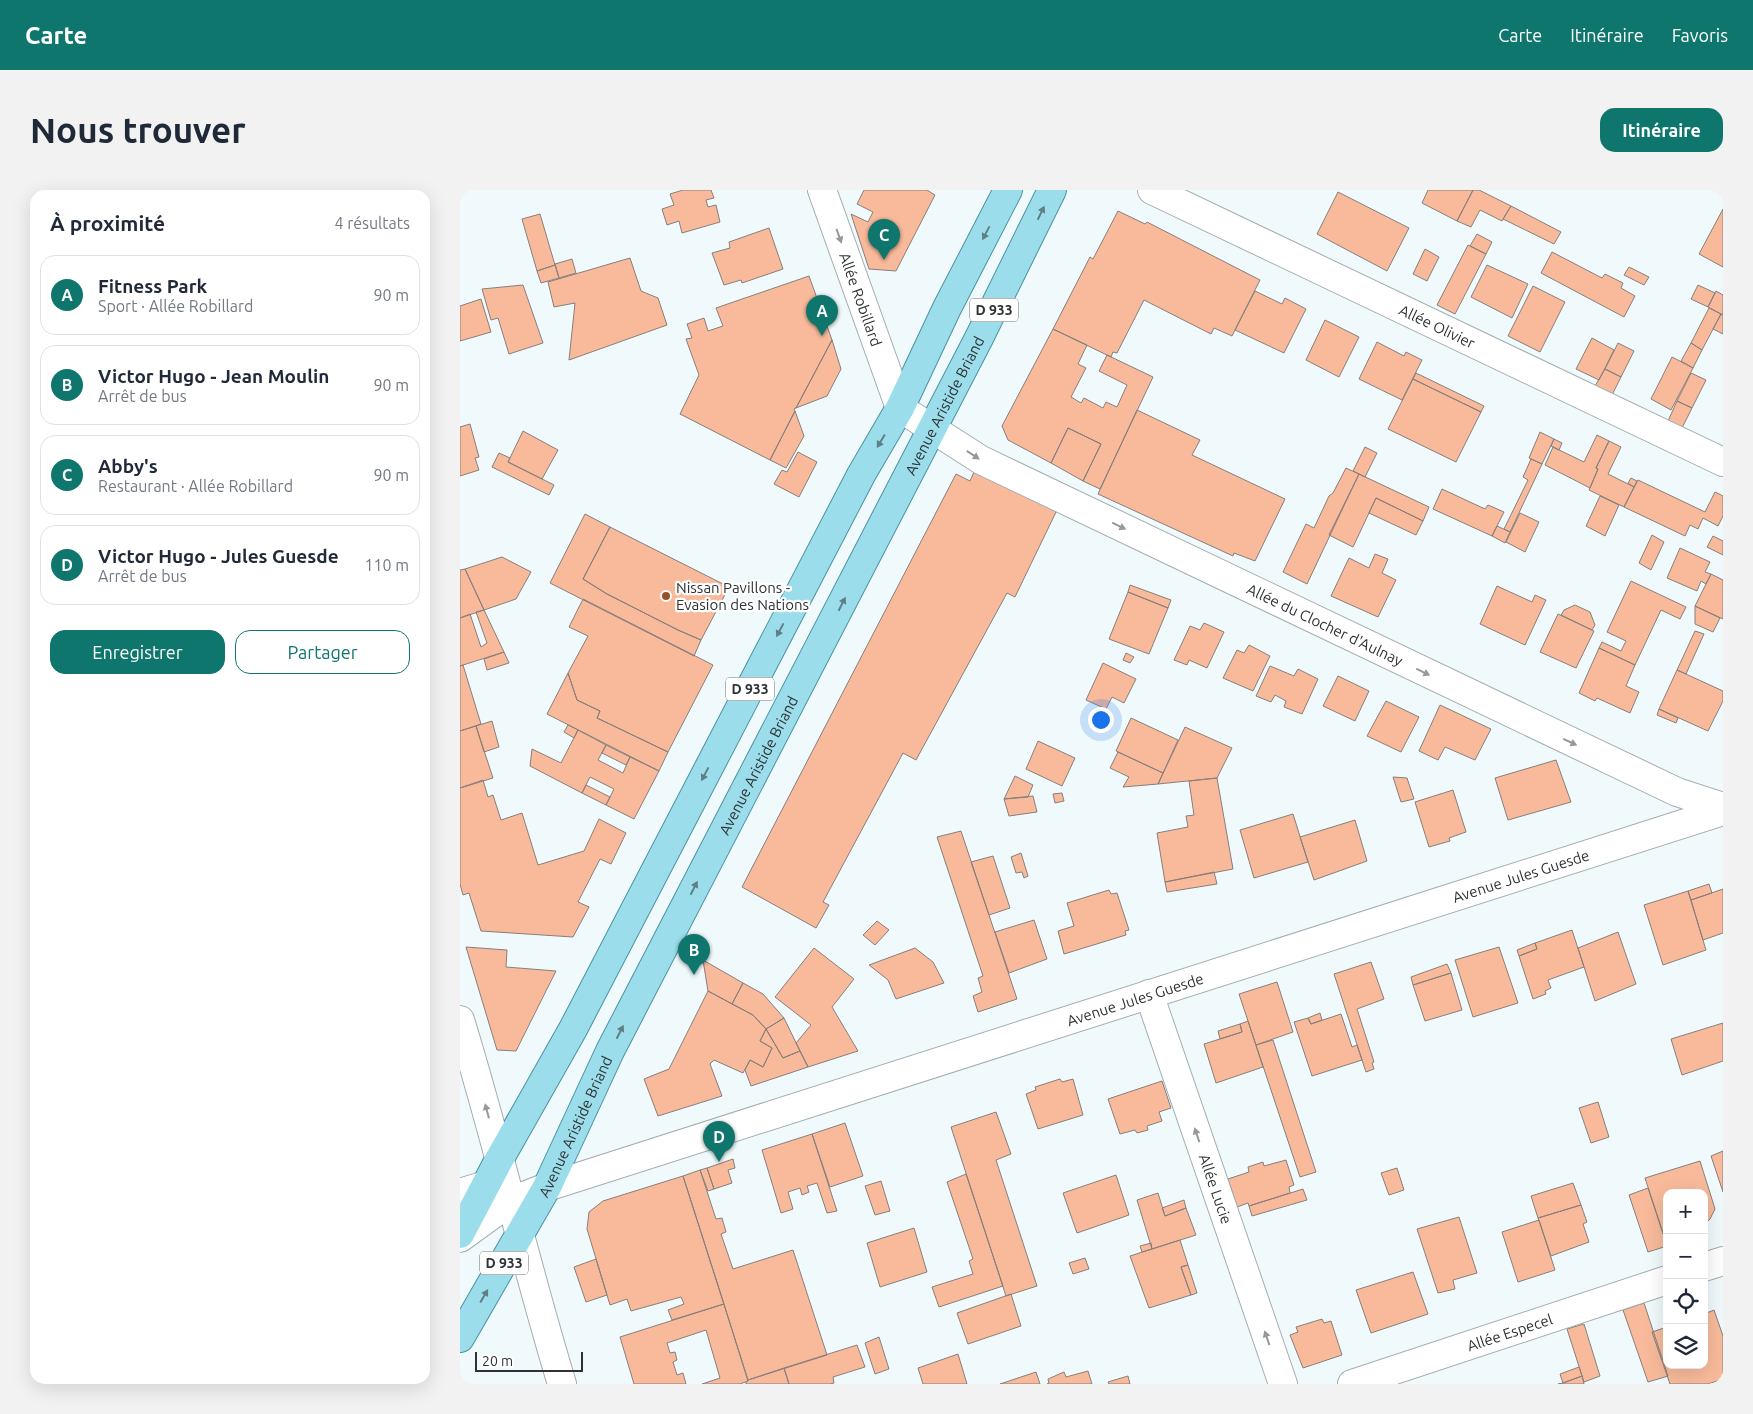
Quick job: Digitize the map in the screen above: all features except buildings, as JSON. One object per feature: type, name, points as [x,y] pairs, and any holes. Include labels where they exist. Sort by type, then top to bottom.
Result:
[{"type":"main road","name":"D 933","points":[[460,1236],[500,1158],[572,1029],[861,475],[900,408],[946,308],[1008,190]]},
{"type":"main road","name":"Avenue Aristide Briand","points":[[460,1338],[547,1187],[610,1051],[979,338],[1052,190]]},
{"type":"street","name":"Allée Robillard","points":[[822,190],[900,408]]},
{"type":"street","name":"Allée Olivier","points":[[1152,190],[1723,462]]},
{"type":"street","name":"Allée du Clocher d'Aulnay","points":[[900,408],[990,464],[1677,792],[1723,807]]},
{"type":"street","name":"Avenue Jules Guesde","points":[[460,1236],[511,1201],[547,1187],[1723,811]]},
{"type":"street","name":"Allée Lucie","points":[[1149,994],[1283,1384]]},
{"type":"street","points":[[460,1020],[484,1099],[537,1302],[562,1384]]},
{"type":"street","points":[[460,1193],[486,1185],[511,1201]]},
{"type":"street","points":[[1708,1266],[1723,1261]]},
{"type":"street","name":"Allée Especel","points":[[1352,1384],[1663,1281]]},
{"type":"place","name":"Abby's","points":[[884,260]]},
{"type":"place","name":"Fitness Park","points":[[822,336]]},
{"type":"place","name":"Nissan Pavillons - Evasion des Nations","points":[[666,596]]},
{"type":"place","name":"Victor Hugo - Jean Moulin","points":[[694,975]]},
{"type":"place","name":"Victor Hugo - Jules Guesde","points":[[719,1162]]}]
